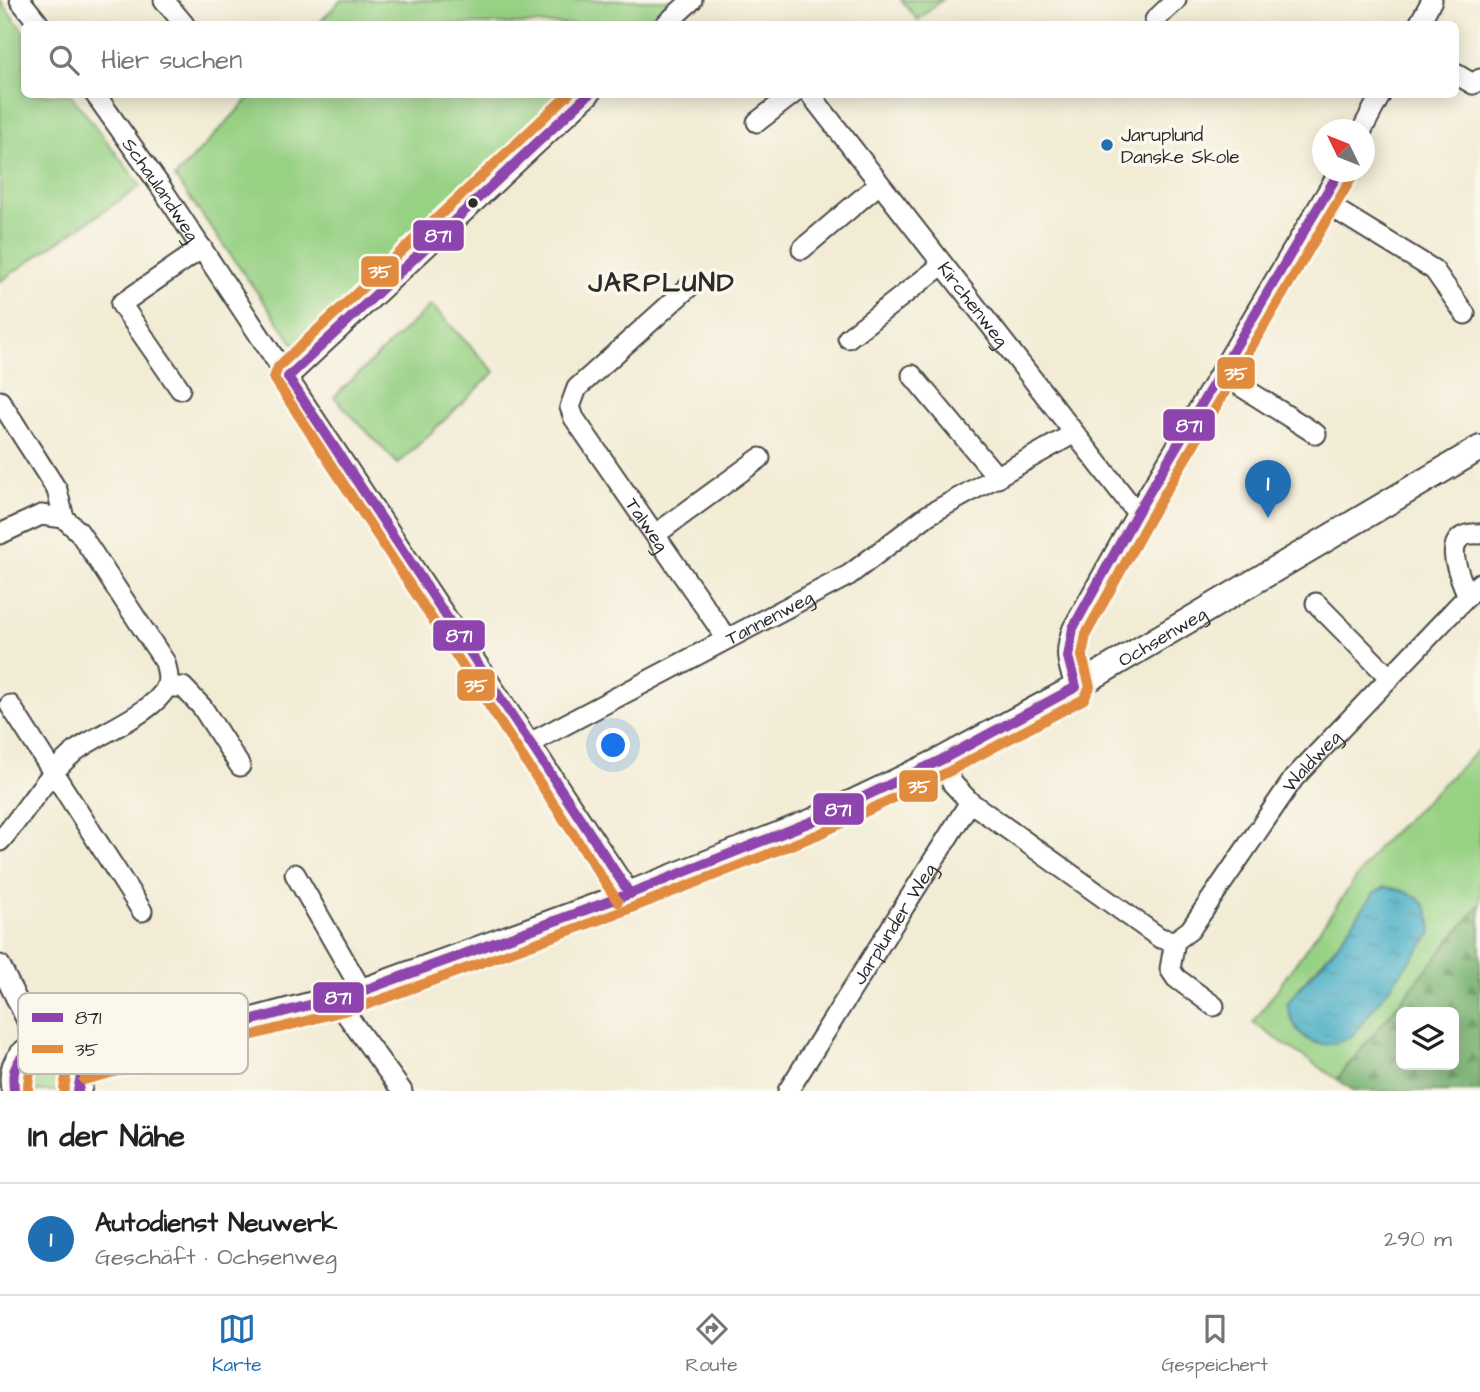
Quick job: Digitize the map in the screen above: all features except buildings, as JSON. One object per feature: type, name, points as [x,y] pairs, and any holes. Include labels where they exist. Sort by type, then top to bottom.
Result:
[{"type":"main road","name":"Ochsenweg","points":[[248,1025],[362,991],[630,894],[813,821],[940,760],[1076,687],[1480,448]]},
{"type":"main road","points":[[8,1089],[11,1071],[18,1055]]},
{"type":"street","points":[[20,0],[37,21]]},
{"type":"street","points":[[164,0],[182,21]]},
{"type":"street","points":[[669,21],[692,0]]},
{"type":"street","points":[[1155,20],[1176,0]]},
{"type":"street","points":[[1421,21],[1432,0]]},
{"type":"street","points":[[1459,76],[1473,84],[1480,79]]},
{"type":"street","name":"Schaulandweg","points":[[98,98],[202,248],[630,894]]},
{"type":"street","points":[[288,377],[586,98]]},
{"type":"street","points":[[757,122],[788,98]]},
{"type":"street","name":"Kirchenweg","points":[[813,98],[1137,513]]},
{"type":"street","points":[[1368,119],[1379,98]]},
{"type":"street","points":[[1076,687],[1067,664],[1065,647],[1137,513],[1333,182]]},
{"type":"street","points":[[802,248],[879,184]]},
{"type":"street","points":[[1322,201],[1434,270],[1465,314]]},
{"type":"street","name":"Schaulandweg","points":[[180,389],[121,304],[202,248]]},
{"type":"street","points":[[848,338],[942,265]]},
{"type":"street","name":"Talweg","points":[[689,287],[577,388],[570,407],[574,418],[727,639]]},
{"type":"street","points":[[1222,369],[1272,394]]},
{"type":"street","points":[[1222,369],[1316,434]]},
{"type":"street","points":[[912,375],[998,478]]},
{"type":"street","points":[[0,401],[57,490],[64,518],[79,532],[165,662],[166,687],[155,701],[76,751],[54,772],[0,841]]},
{"type":"street","name":"Tannenweg","points":[[532,743],[849,575],[928,515],[1073,434]]},
{"type":"street","points":[[656,534],[760,458]]},
{"type":"street","points":[[0,534],[41,515],[64,518]]},
{"type":"street","name":"Waldweg","points":[[1175,941],[1190,930],[1294,778],[1474,589],[1453,561],[1454,549],[1461,539],[1471,534],[1480,534]]},
{"type":"street","points":[[1316,603],[1390,678]]},
{"type":"street","points":[[166,687],[183,687],[202,707],[240,766]]},
{"type":"street","points":[[10,705],[142,911]]},
{"type":"street","points":[[940,760],[953,784],[970,802],[1160,938],[1175,941],[1170,969],[1176,978],[1214,1006]]},
{"type":"street","name":"Jarplunder Weg","points":[[788,1091],[970,802]]},
{"type":"street","points":[[295,874],[362,991]]},
{"type":"street","points":[[0,965],[18,1002]]},
{"type":"street","points":[[338,997],[343,1010],[402,1091]]},
{"type":"green space","points":[[0,0],[21,28],[21,98],[73,98],[141,186],[0,281]]},
{"type":"green space","points":[[341,0],[670,0],[647,21],[321,21]]},
{"type":"green space","points":[[901,0],[942,0],[918,20]]},
{"type":"green space","points":[[249,98],[565,98],[296,347],[175,177]]},
{"type":"green space","points":[[431,305],[495,372],[398,464],[334,397]]},
{"type":"green space","points":[[1480,748],[1480,904],[1337,1079],[1253,1023],[1380,845]],"holes":[[[1385,887],[1418,897],[1391,983],[1352,1036],[1298,988],[1337,945],[1374,893]]]},
{"type":"green space","points":[[1480,904],[1480,1091],[1354,1091],[1337,1079]]},
{"type":"green space","points":[[26,1074],[68,1074],[67,1091],[27,1091]]},
{"type":"water","points":[[1386,887],[1413,895],[1420,900],[1428,913],[1432,933],[1352,1036],[1329,1044],[1310,1040],[1295,1026],[1287,1003],[1337,945],[1374,893]]},
{"type":"transit line","name":"35","points":[[565,98],[278,367],[274,378],[618,902]]},
{"type":"transit line","name":"871","points":[[288,377],[585,98]]},
{"type":"transit line","name":"871","points":[[1076,687],[1068,657],[1073,628],[1137,513],[1333,182]]},
{"type":"transit line","name":"35","points":[[248,1036],[366,1005],[626,910],[819,834],[948,772],[1084,699],[1090,687],[1082,656],[1086,634],[1149,520],[1349,182]]},
{"type":"transit line","name":"871","points":[[288,377],[630,894]]},
{"type":"transit line","name":"871","points":[[248,1021],[362,991],[621,897],[813,821],[941,760],[1076,687]]},
{"type":"transit line","name":"871","points":[[14,1091],[13,1077],[18,1064]]},
{"type":"transit line","name":"35","points":[[28,1091],[30,1074]]},
{"type":"transit line","name":"35","points":[[64,1089],[66,1074]]},
{"type":"transit line","name":"871","points":[[78,1091],[81,1074]]},
{"type":"transit line","name":"35","points":[[84,1080],[107,1074]]},
{"type":"place","name":"Jaruplund Danske Skole","points":[[1107,145]]},
{"type":"place","name":"Autodienst Neuwerk","points":[[1268,518]]},
{"type":"district","name":"JARPLUND","points":[[662,282]]}]
